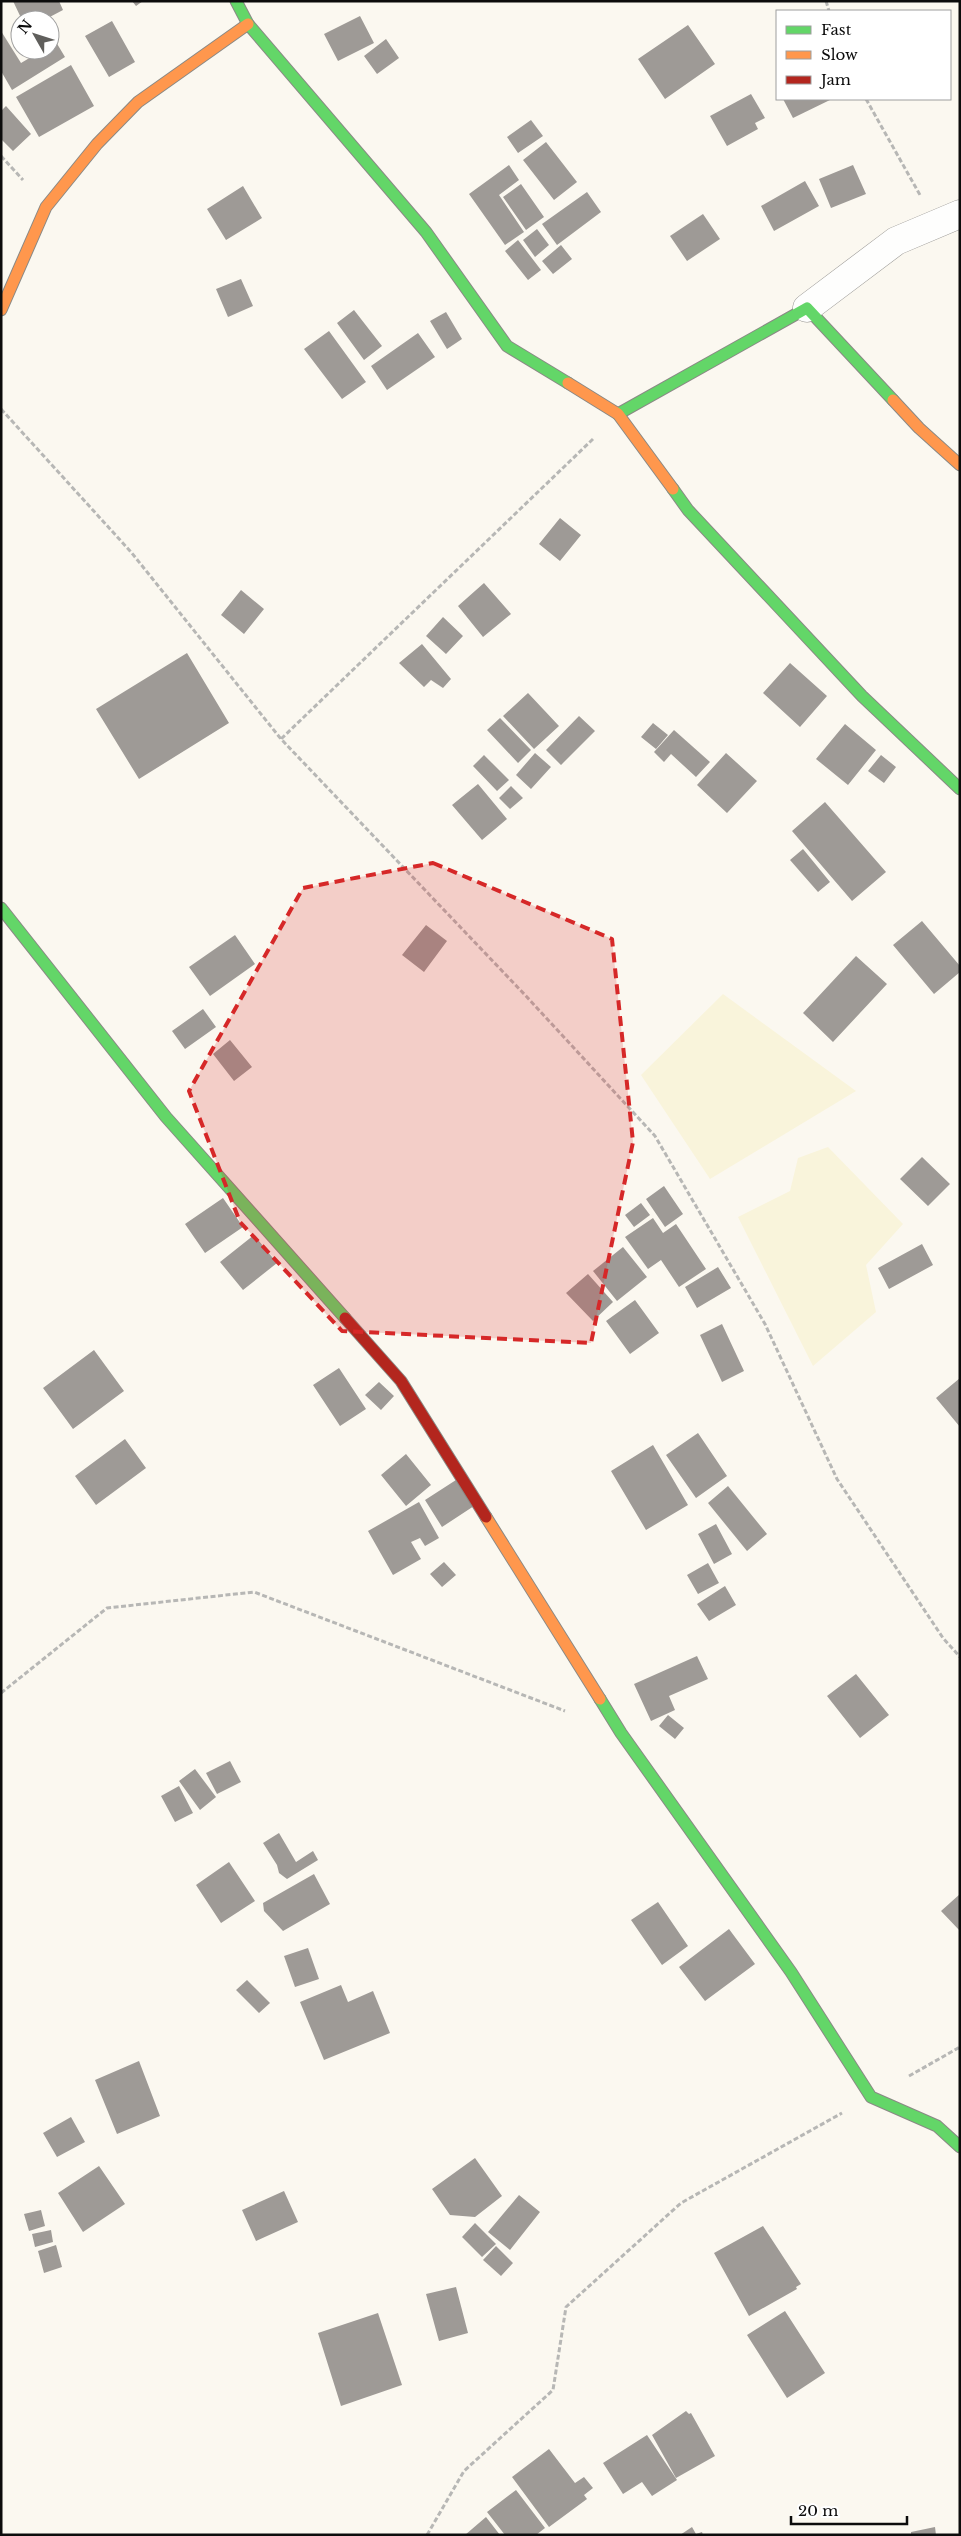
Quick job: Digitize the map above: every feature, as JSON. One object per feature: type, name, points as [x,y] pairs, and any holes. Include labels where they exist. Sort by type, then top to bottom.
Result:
[{"type":"street","points":[[236,1],[248,24],[426,232],[507,346],[618,414],[688,510],[862,696],[960,789]]},
{"type":"street","points":[[1,310],[46,207],[97,144],[138,102],[248,24]]},
{"type":"street","points":[[618,414],[807,308],[896,241],[948,219]]},
{"type":"street","points":[[807,308],[919,428],[960,465]]},
{"type":"street","points":[[1,908],[166,1117],[401,1381],[621,1733],[791,1972],[871,2097],[938,2126],[960,2146]]},
{"type":"path","points":[[867,100],[948,219]]},
{"type":"path","points":[[1,410],[131,552],[281,740],[526,996],[654,1136],[765,1324],[837,1479],[943,1638],[960,1657]]},
{"type":"path","points":[[281,740],[618,414]]},
{"type":"path","points":[[1,1693],[107,1608],[254,1592],[566,1712]]},
{"type":"path","points":[[427,2535],[464,2472],[553,2390],[566,2307],[681,2203],[960,2047]]},
{"type":"highlighted area","points":[[433,863],[612,939],[633,1142],[591,1343],[342,1331],[240,1222],[189,1091],[303,888]]},
{"type":"shaded area","points":[[723,994],[856,1091],[710,1179],[641,1075]]},
{"type":"shaded area","points":[[828,1147],[903,1224],[866,1265],[876,1312],[813,1366],[738,1217],[790,1191],[798,1158]]},
{"type":"building","points":[[13,1],[59,1],[63,10],[60,12],[60,10],[17,10]]},
{"type":"building","points":[[132,1],[143,1],[136,6]]},
{"type":"building","points":[[360,16],[374,43],[338,61],[324,34]]},
{"type":"building","points":[[112,21],[135,62],[109,77],[85,36]]},
{"type":"building","points":[[688,25],[715,64],[665,99],[638,59]]},
{"type":"building","points":[[1,31],[10,45],[10,60],[19,60],[21,63],[26,60],[60,60],[60,49],[65,57],[12,90],[1,71]]},
{"type":"building","points":[[386,39],[399,58],[377,74],[364,56]]},
{"type":"building","points":[[71,65],[94,106],[39,137],[16,97]]},
{"type":"building","points":[[751,94],[765,118],[755,123],[758,129],[727,146],[710,116]]},
{"type":"building","points":[[784,100],[830,100],[793,118]]},
{"type":"building","points":[[6,106],[31,134],[13,151],[1,139],[1,111]]},
{"type":"building","points":[[531,120],[543,136],[518,153],[507,137]]},
{"type":"building","points":[[546,142],[577,182],[554,200],[523,160]]},
{"type":"building","points":[[509,165],[519,180],[499,195],[524,232],[505,245],[469,194]]},
{"type":"building","points":[[853,165],[866,194],[831,208],[819,179]]},
{"type":"building","points":[[805,181],[819,206],[774,231],[761,206]]},
{"type":"building","points":[[521,184],[544,217],[526,230],[503,197]]},
{"type":"building","points":[[243,186],[262,218],[226,240],[207,209]]},
{"type":"building","points":[[587,192],[601,212],[557,245],[542,224]]},
{"type":"building","points":[[703,214],[720,239],[687,261],[670,236]]},
{"type":"building","points":[[537,229],[549,245],[535,257],[523,240]]},
{"type":"building","points":[[518,240],[541,270],[528,280],[505,251]]},
{"type":"building","points":[[561,245],[572,259],[553,274],[542,261]]},
{"type":"building","points":[[241,279],[253,306],[228,317],[216,289]]},
{"type":"building","points":[[354,310],[382,346],[364,360],[337,323]]},
{"type":"building","points":[[446,312],[462,339],[447,349],[430,321]]},
{"type":"building","points":[[329,331],[366,382],[342,399],[304,349]]},
{"type":"building","points":[[418,333],[435,357],[387,390],[371,366]]},
{"type":"building","points":[[560,518],[581,535],[560,561],[539,544]]},
{"type":"building","points":[[484,583],[511,614],[483,637],[458,606]]},
{"type":"building","points":[[241,590],[264,609],[244,634],[221,615]]},
{"type":"building","points":[[443,617],[463,636],[446,654],[426,636]]},
{"type":"building","points":[[422,644],[451,679],[443,688],[431,680],[424,687],[399,663]]},
{"type":"building","points":[[187,653],[229,723],[139,779],[96,709]]},
{"type":"building","points":[[790,663],[827,696],[800,727],[763,693]]},
{"type":"building","points":[[528,693],[559,726],[534,749],[503,716]]},
{"type":"building","points":[[579,716],[595,731],[561,765],[546,750]]},
{"type":"building","points":[[500,718],[531,750],[518,763],[487,730]]},
{"type":"building","points":[[653,723],[668,735],[656,749],[641,737]]},
{"type":"building","points":[[845,724],[876,750],[848,785],[816,759]]},
{"type":"building","points":[[674,730],[710,762],[696,777],[671,754],[664,762],[654,752]]},
{"type":"building","points":[[535,753],[551,767],[531,789],[516,775]]},
{"type":"building","points":[[726,753],[757,781],[727,813],[697,785]]},
{"type":"building","points":[[484,755],[509,780],[497,791],[473,766]]},
{"type":"building","points":[[881,755],[896,767],[884,783],[868,771]]},
{"type":"building","points":[[478,784],[507,819],[482,840],[452,805]]},
{"type":"building","points":[[511,786],[523,798],[510,809],[499,798]]},
{"type":"building","points":[[825,802],[886,872],[852,901],[792,831]]},
{"type":"building","points":[[803,849],[830,882],[818,892],[790,860]]},
{"type":"building","points":[[922,921],[960,966],[960,972],[934,994],[893,945]]},
{"type":"building","points":[[426,925],[447,941],[424,972],[402,955]]},
{"type":"building","points":[[235,935],[255,964],[210,996],[189,967]]},
{"type":"building","points":[[856,956],[887,984],[833,1042],[803,1013]]},
{"type":"building","points":[[203,1009],[216,1027],[185,1049],[172,1031]]},
{"type":"building","points":[[230,1040],[252,1067],[234,1081],[213,1054]]},
{"type":"building","points":[[922,1157],[950,1184],[928,1206],[900,1179]]},
{"type":"building","points":[[664,1186],[683,1214],[665,1227],[646,1199]]},
{"type":"building","points":[[223,1198],[243,1227],[205,1253],[185,1224]]},
{"type":"building","points":[[641,1203],[650,1215],[634,1227],[625,1215]]},
{"type":"building","points":[[653,1218],[663,1233],[676,1224],[706,1269],[679,1287],[661,1260],[648,1269],[625,1237]]},
{"type":"building","points":[[254,1235],[277,1263],[243,1290],[220,1262]]},
{"type":"building","points":[[922,1244],[933,1265],[889,1289],[878,1268]]},
{"type":"building","points":[[623,1247],[647,1277],[617,1301],[593,1271]]},
{"type":"building","points":[[718,1267],[731,1288],[697,1308],[685,1287]]},
{"type":"building","points":[[588,1274],[613,1302],[593,1321],[566,1293]]},
{"type":"building","points":[[635,1300],[659,1333],[630,1354],[606,1321]]},
{"type":"building","points":[[722,1324],[744,1371],[722,1382],[700,1335]]},
{"type":"building","points":[[94,1350],[124,1391],[73,1429],[43,1388]]},
{"type":"building","points":[[339,1368],[366,1409],[340,1426],[313,1385]]},
{"type":"building","points":[[960,1378],[960,1427],[936,1398]]},
{"type":"building","points":[[379,1382],[394,1396],[381,1410],[365,1395]]},
{"type":"building","points":[[698,1433],[727,1476],[696,1498],[666,1455]]},
{"type":"building","points":[[125,1439],[146,1468],[96,1505],[75,1476]]},
{"type":"building","points":[[653,1445],[688,1505],[646,1530],[611,1471]]},
{"type":"building","points":[[406,1454],[431,1485],[406,1506],[381,1475]]},
{"type":"building","points":[[456,1480],[474,1506],[442,1527],[425,1500]]},
{"type":"building","points":[[728,1486],[767,1534],[747,1551],[708,1503]]},
{"type":"building","points":[[419,1502],[439,1538],[425,1546],[420,1538],[411,1542],[421,1559],[393,1575],[368,1531]]},
{"type":"building","points":[[716,1524],[732,1554],[714,1564],[698,1534]]},
{"type":"building","points":[[444,1562],[456,1575],[442,1587],[430,1574]]},
{"type":"building","points":[[708,1563],[719,1583],[698,1594],[687,1575]]},
{"type":"building","points":[[725,1586],[736,1605],[709,1621],[697,1604]]},
{"type":"building","points":[[697,1656],[708,1679],[669,1696],[675,1710],[651,1721],[634,1684]]},
{"type":"building","points":[[856,1674],[889,1715],[860,1738],[827,1696]]},
{"type":"building","points":[[668,1715],[684,1728],[675,1739],[659,1726]]},
{"type":"building","points":[[230,1761],[241,1782],[217,1794],[206,1773]]},
{"type":"building","points":[[195,1769],[216,1797],[200,1810],[179,1781]]},
{"type":"building","points":[[179,1786],[193,1813],[175,1822],[161,1796]]},
{"type":"building","points":[[279,1833],[296,1862],[313,1851],[318,1860],[287,1879],[279,1873],[277,1865],[263,1843]]},
{"type":"building","points":[[229,1862],[255,1901],[221,1923],[196,1885]]},
{"type":"building","points":[[314,1874],[330,1904],[283,1931],[264,1911],[263,1903]]},
{"type":"building","points":[[960,1894],[960,1931],[941,1911]]},
{"type":"building","points":[[658,1902],[688,1946],[662,1965],[631,1920]]},
{"type":"building","points":[[729,1929],[755,1964],[705,2001],[679,1967]]},
{"type":"building","points":[[308,1948],[319,1979],[295,1987],[284,1956]]},
{"type":"building","points":[[247,1980],[270,2003],[259,2013],[236,1990]]},
{"type":"building","points":[[341,1985],[348,2002],[373,1991],[390,2033],[324,2060],[300,2002]]},
{"type":"building","points":[[139,2061],[160,2116],[117,2134],[95,2080]]},
{"type":"building","points":[[71,2117],[85,2142],[57,2157],[43,2133]]},
{"type":"building","points":[[475,2158],[502,2196],[475,2217],[450,2215],[432,2189]]},
{"type":"building","points":[[99,2166],[125,2204],[83,2232],[58,2193]]},
{"type":"building","points":[[284,2191],[298,2222],[256,2241],[242,2210]]},
{"type":"building","points":[[519,2195],[540,2212],[510,2250],[488,2232]]},
{"type":"building","points":[[41,2210],[45,2226],[29,2231],[24,2214]]},
{"type":"building","points":[[475,2223],[496,2244],[482,2257],[462,2237]]},
{"type":"building","points":[[763,2226],[801,2284],[796,2287],[797,2289],[749,2316],[714,2253]]},
{"type":"building","points":[[51,2230],[53,2242],[35,2247],[32,2234]]},
{"type":"building","points":[[56,2245],[62,2267],[44,2273],[38,2251]]},
{"type":"building","points":[[496,2246],[513,2263],[501,2276],[483,2260]]},
{"type":"building","points":[[456,2287],[468,2333],[439,2341],[426,2294]]},
{"type":"building","points":[[785,2311],[825,2373],[787,2398],[747,2335]]},
{"type":"building","points":[[378,2313],[402,2385],[341,2406],[318,2333]]},
{"type":"building","points":[[686,2411],[689,2414],[691,2413],[715,2456],[676,2478],[652,2435]]},
{"type":"building","points":[[647,2435],[677,2480],[652,2496],[642,2482],[623,2494],[603,2463]]},
{"type":"building","points":[[549,2449],[575,2483],[584,2477],[593,2488],[584,2495],[587,2499],[549,2527],[512,2477]]},
{"type":"building","points":[[516,2490],[545,2528],[536,2535],[505,2535],[487,2512]]},
{"type":"building","points":[[486,2517],[500,2535],[465,2535]]},
{"type":"building","points":[[692,2527],[696,2534],[702,2532],[703,2535],[680,2535]]},
{"type":"building","points":[[935,2527],[936,2535],[911,2535],[911,2532]]},
{"type":"traffic: fast","points":[[236,1],[248,24],[426,232],[507,346],[568,383]]},
{"type":"traffic: fast","points":[[618,414],[807,308],[893,400]]},
{"type":"traffic: fast","points":[[673,489],[688,510],[862,696],[960,789]]},
{"type":"traffic: fast","points":[[1,908],[166,1117],[345,1318]]},
{"type":"traffic: fast","points":[[600,1699],[621,1733],[791,1972],[871,2097],[937,2126],[960,2147]]},
{"type":"traffic: slow","points":[[1,310],[46,207],[97,144],[138,102],[248,24]]},
{"type":"traffic: slow","points":[[568,383],[618,414],[673,489]]},
{"type":"traffic: slow","points":[[893,400],[919,428],[960,465]]},
{"type":"traffic: slow","points":[[486,1517],[600,1699]]},
{"type":"traffic: jam","points":[[345,1318],[401,1381],[486,1517]]}]
